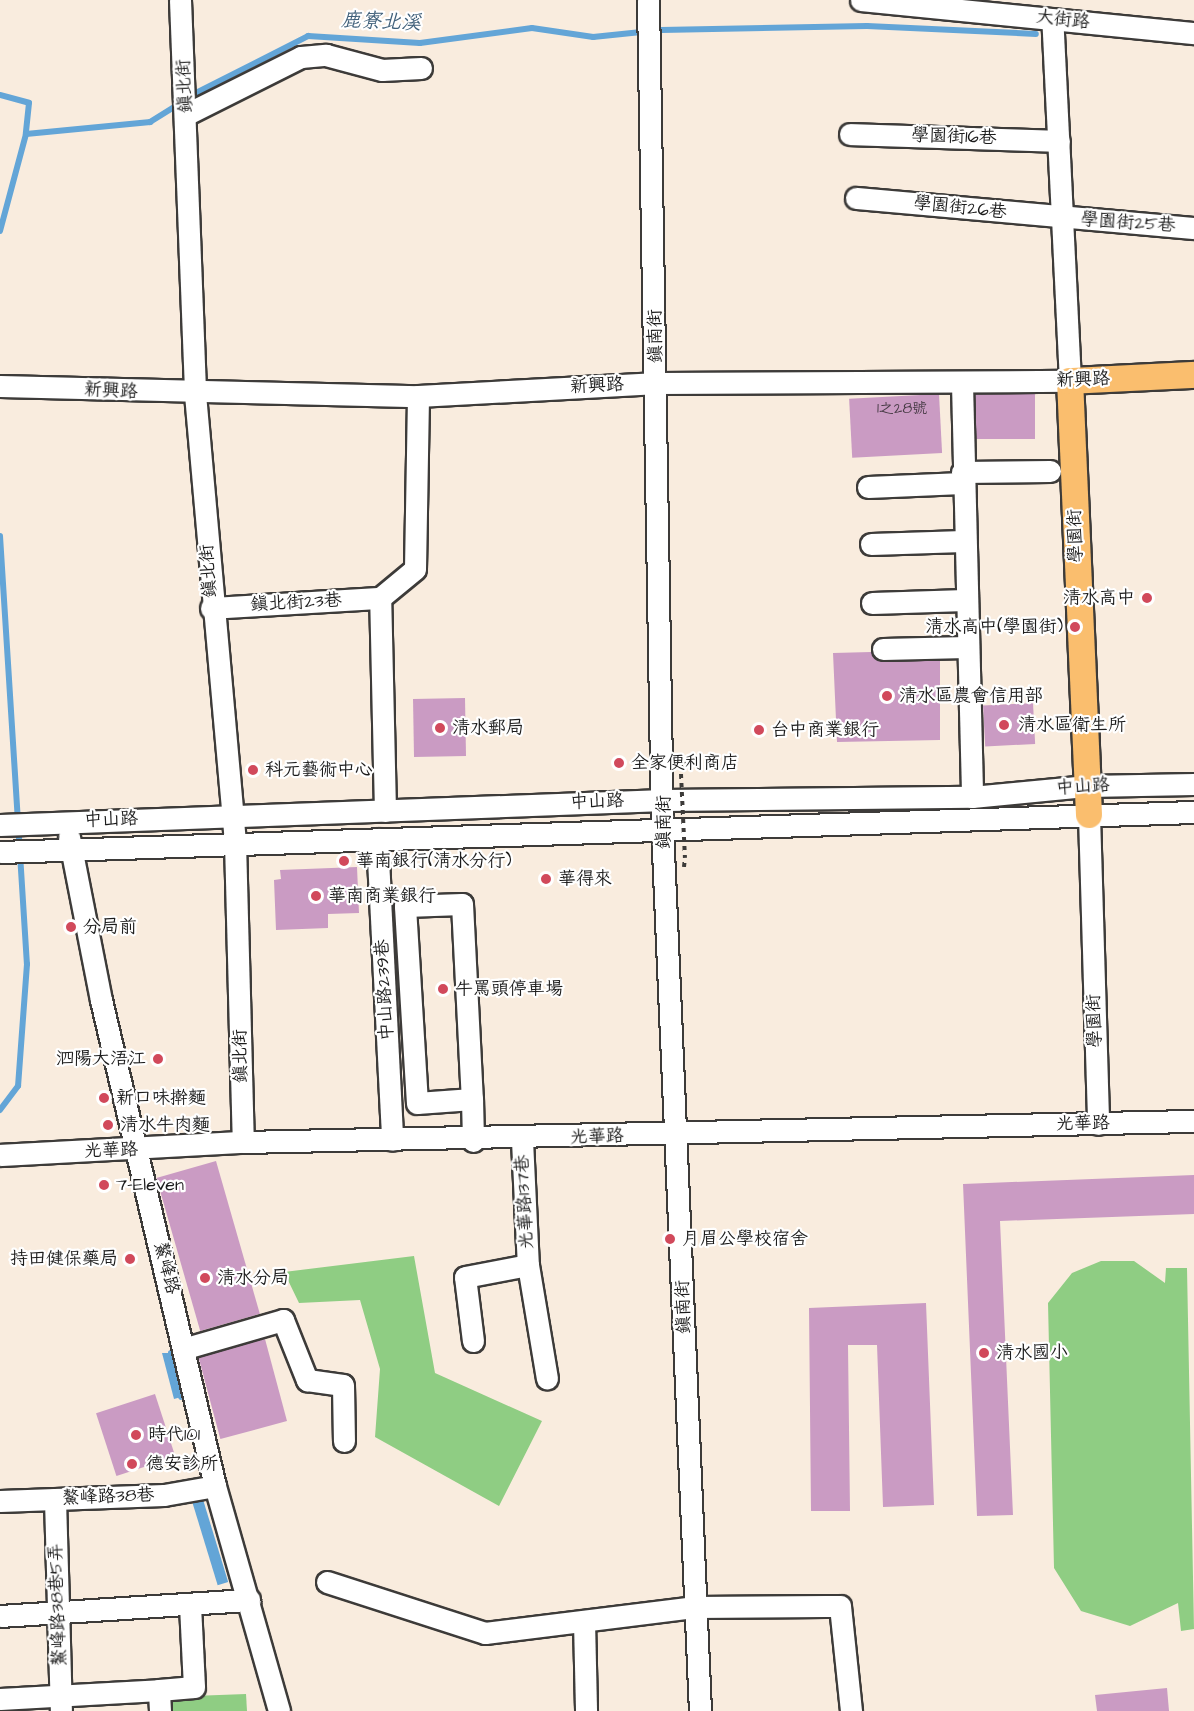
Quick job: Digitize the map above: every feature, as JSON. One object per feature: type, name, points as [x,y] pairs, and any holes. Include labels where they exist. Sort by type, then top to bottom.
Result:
[{"type":"main road","name":"新興路","points":[[1070,381],[1194,375]]},
{"type":"main road","name":"學園街","points":[[1070,381],[1089,815]]},
{"type":"street","name":"鎮北街","points":[[180,0],[187,114],[195,394],[230,816],[236,842],[243,1142]]},
{"type":"street","name":"大街路","points":[[861,0],[1194,33]]},
{"type":"street","name":"鎮南街","points":[[649,8],[658,383],[664,800],[662,827],[678,1133],[700,1711]]},
{"type":"street","name":"學園街","points":[[1052,19],[1070,381]]},
{"type":"street","points":[[187,114],[301,57],[326,55],[382,70],[421,68]]},
{"type":"street","name":"學園街16巷","points":[[850,134],[1059,141]]},
{"type":"street","name":"學園街26巷","points":[[856,198],[1063,219]]},
{"type":"street","name":"學園街25巷","points":[[1063,219],[1194,228]]},
{"type":"street","name":"新興路","points":[[0,386],[195,394],[418,396],[658,383],[1070,381]]},
{"type":"street","points":[[962,383],[963,541],[972,797]]},
{"type":"street","points":[[385,811],[380,598],[415,569],[418,396]]},
{"type":"street","points":[[868,487],[1050,471]]},
{"type":"street","points":[[871,544],[963,541]]},
{"type":"street","name":"鎮北街23巷","points":[[212,608],[380,598]]},
{"type":"street","points":[[872,603],[965,600]]},
{"type":"street","points":[[883,649],[966,647]]},
{"type":"street","name":"中山路","points":[[0,825],[664,800],[972,797],[1087,786],[1194,784]]},
{"type":"street","name":"中山路","points":[[0,852],[662,827],[1194,812]]},
{"type":"street","name":"學園街","points":[[1089,815],[1098,1124]]},
{"type":"street","name":"鰲峰路","points":[[69,821],[69,849],[137,1151],[186,1348],[215,1486],[279,1711]]},
{"type":"street","name":"中山路239巷","points":[[377,839],[392,1140]]},
{"type":"street","points":[[472,1099],[417,1103],[405,906],[462,904],[472,1099],[473,1141]]},
{"type":"street","name":"光華路","points":[[0,1155],[137,1151],[243,1142],[522,1140],[678,1133],[1194,1121]]},
{"type":"street","name":"光華路137巷","points":[[522,1140],[528,1265],[547,1378]]},
{"type":"street","name":"光華路137巷","points":[[473,1341],[465,1277],[528,1265]]},
{"type":"street","points":[[186,1348],[284,1320],[307,1380],[343,1385],[344,1441]]},
{"type":"street","name":"鰲峰路38巷","points":[[0,1501],[164,1495],[215,1486]]},
{"type":"street","name":"鰲峰路38巷5弄","points":[[55,1499],[60,1704]]},
{"type":"street","points":[[327,1582],[485,1633],[695,1607],[840,1606],[851,1711]]},
{"type":"street","points":[[0,1616],[249,1600]]},
{"type":"street","points":[[0,1699],[60,1704],[160,1701],[194,1688],[190,1604]]},
{"type":"street","points":[[584,1621],[586,1711]]},
{"type":"path","points":[[681,774],[685,858]]},
{"type":"green space","points":[[414,1256],[435,1373],[542,1421],[499,1506],[375,1437],[380,1369],[360,1300],[299,1303],[284,1272]]},
{"type":"green space","points":[[1101,1261],[1134,1261],[1165,1283],[1166,1268],[1187,1268],[1194,1629],[1181,1631],[1178,1603],[1130,1626],[1081,1611],[1054,1568],[1048,1303],[1072,1273]]},
{"type":"green space","points":[[246,1694],[247,1711],[167,1711],[166,1697]]},
{"type":"water","points":[[162,1353],[171,1353],[181,1397],[174,1399]]},
{"type":"water","points":[[201,1493],[228,1582],[218,1585],[190,1496]]},
{"type":"building","points":[[939,394],[942,453],[852,458],[849,399]]},
{"type":"building","points":[[975,394],[1035,394],[1035,439],[975,439]]},
{"type":"building","name":"清水區農會信用部","points":[[871,652],[883,662],[940,660],[940,740],[837,742],[833,653]]},
{"type":"building","name":"清水郵局","points":[[465,698],[466,756],[414,757],[413,699]]},
{"type":"building","name":"清水區衛生所","points":[[1033,703],[1035,744],[985,747],[983,706]]},
{"type":"building","name":"華南商業銀行","points":[[357,867],[359,913],[328,914],[328,928],[276,930],[274,880],[281,879],[280,870]]},
{"type":"building","points":[[216,1161],[260,1314],[200,1331],[156,1178]]},
{"type":"building","points":[[1194,1175],[1194,1214],[1000,1221],[1013,1515],[977,1516],[963,1184]]},
{"type":"building","points":[[926,1303],[934,1505],[883,1507],[877,1345],[848,1345],[850,1511],[811,1511],[809,1308]]},
{"type":"building","points":[[265,1339],[287,1421],[220,1439],[198,1357]]},
{"type":"building","name":"時代101","points":[[155,1394],[175,1457],[116,1476],[96,1413]]},
{"type":"building","points":[[1167,1688],[1169,1711],[1097,1711],[1095,1695]]},
{"type":"waterway","name":"鹿寮北溪","points":[[188,97],[308,36],[420,43],[532,28],[593,37],[661,30],[867,26],[1036,34]]},
{"type":"waterway","points":[[0,95],[29,103],[26,134]]},
{"type":"waterway","name":"鹿寮北溪","points":[[0,231],[26,134],[150,122],[180,103]]},
{"type":"waterway","name":"鹿寮北溪","points":[[0,536],[27,964],[18,1086],[0,1110]]},
{"type":"waterway","points":[[171,1353],[181,1397]]},
{"type":"place","name":"清水高中","points":[[1147,598]]},
{"type":"place","name":"清水高中(學園街)","points":[[1075,627]]},
{"type":"place","name":"清水區農會信用部","points":[[887,696]]},
{"type":"place","name":"清水區衛生所","points":[[1004,725]]},
{"type":"place","name":"清水郵局","points":[[440,728]]},
{"type":"place","name":"台中商業銀行","points":[[759,730]]},
{"type":"place","name":"全家便利商店","points":[[619,763]]},
{"type":"place","name":"科元藝術中心","points":[[253,770]]},
{"type":"place","name":"華南銀行(清水分行)","points":[[344,861]]},
{"type":"place","name":"華得來","points":[[546,879]]},
{"type":"place","name":"華南商業銀行","points":[[316,896]]},
{"type":"place","name":"分局前","points":[[71,927]]},
{"type":"place","name":"牛罵頭停車場","points":[[443,989]]},
{"type":"place","name":"泗陽大浯江","points":[[158,1059]]},
{"type":"place","name":"新口味擀麵","points":[[104,1098]]},
{"type":"place","name":"清水牛肉麵","points":[[108,1125]]},
{"type":"place","name":"7-Eleven","points":[[104,1185]]},
{"type":"place","name":"月眉公學校宿舍","points":[[670,1239]]},
{"type":"place","name":"持田健保藥局","points":[[130,1259]]},
{"type":"place","name":"清水分局","points":[[205,1278]]},
{"type":"place","name":"清水國小","points":[[984,1353]]},
{"type":"place","name":"時代101","points":[[136,1435]]},
{"type":"place","name":"德安診所","points":[[132,1464]]}]
